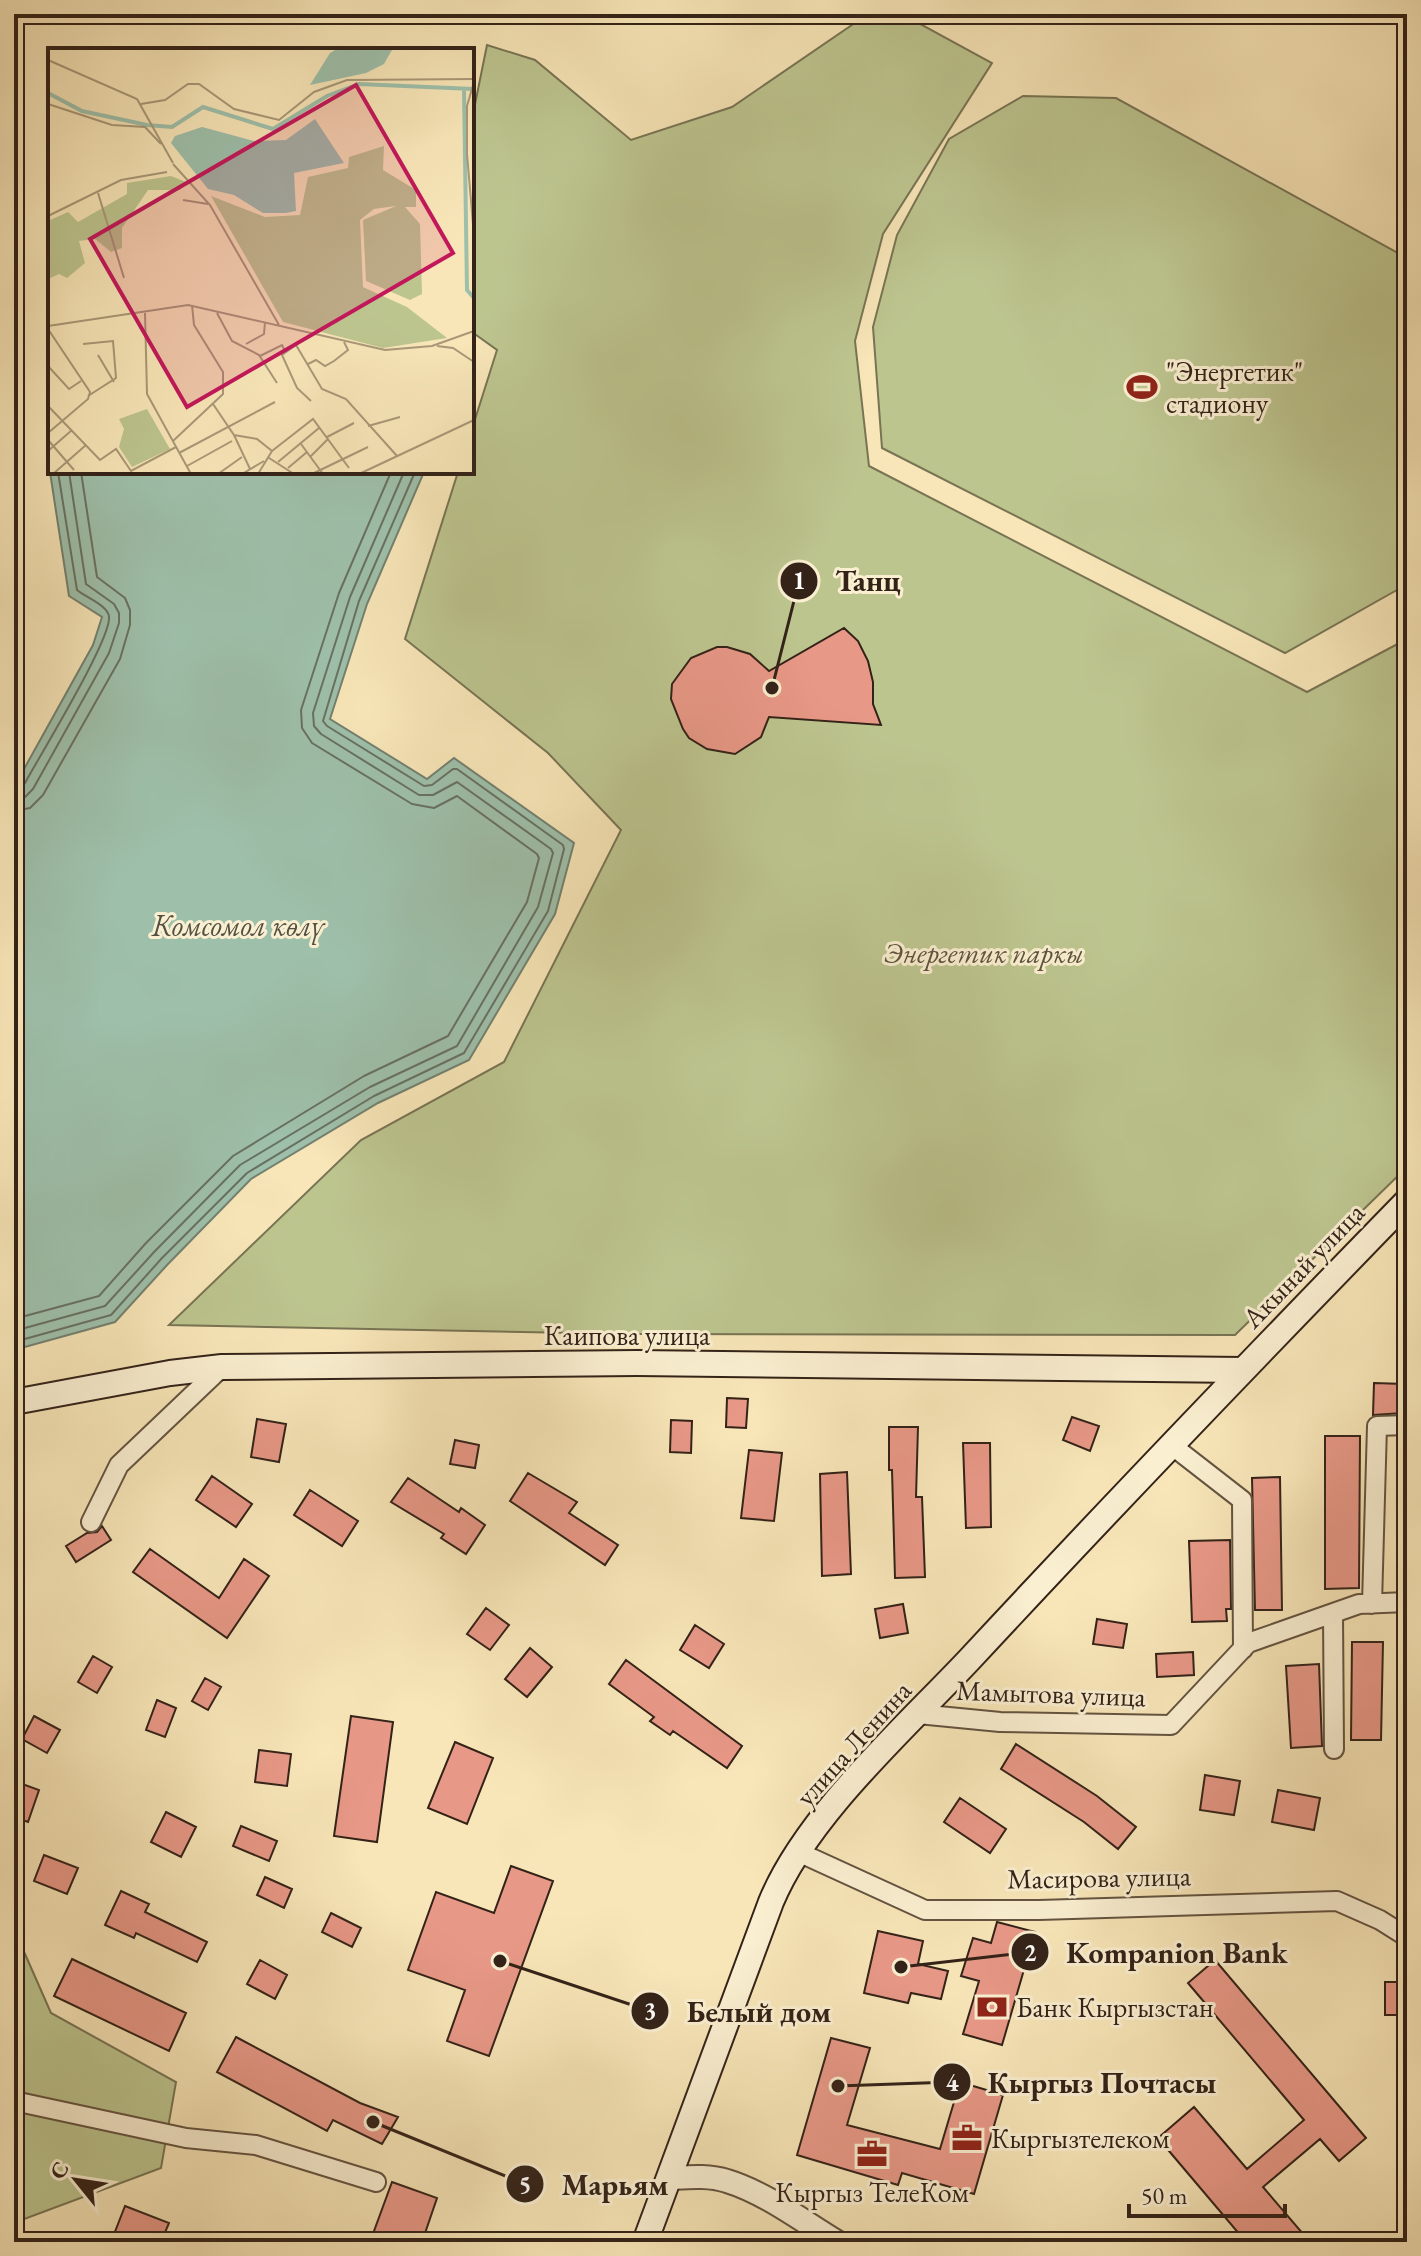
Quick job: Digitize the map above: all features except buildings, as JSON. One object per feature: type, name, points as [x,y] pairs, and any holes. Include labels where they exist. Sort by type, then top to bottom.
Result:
[{"type":"main road","name":"Акынай улица","points":[[1243,1370],[1407,1201]]},
{"type":"main road","name":"Каипова улица","points":[[14,1402],[170,1373],[222,1367],[637,1363],[1243,1370]]},
{"type":"main road","name":"улица Ленина","points":[[645,2242],[771,1902],[796,1851],[855,1780],[1243,1370]]},
{"type":"street","points":[[91,1522],[119,1465],[222,1367]]},
{"type":"street","points":[[1372,1604],[1377,1426],[1407,1425]]},
{"type":"street","points":[[1170,1444],[1242,1500],[1243,1649]]},
{"type":"street","name":"Мамытова улица","points":[[918,1714],[1000,1722],[1171,1725],[1248,1643],[1359,1604],[1407,1602]]},
{"type":"street","points":[[1333,1614],[1334,1749]]},
{"type":"street","name":"Масирова улица","points":[[796,1851],[925,1910],[1039,1910],[1337,1901],[1380,1920],[1407,1937]]},
{"type":"street","points":[[14,2101],[186,2138],[256,2145],[376,2182]]},
{"type":"street","points":[[670,2178],[694,2176],[726,2181],[768,2200],[837,2242]]},
{"type":"green space","name":"Энергетик паркы","points":[[868,14],[902,14],[992,63],[883,234],[855,341],[869,466],[1307,692],[1407,639],[1407,1167],[1235,1335],[629,1334],[169,1325],[361,1140],[504,1062],[621,830],[548,753],[405,639],[457,474],[474,474],[474,423],[497,350],[474,333],[474,109],[487,45],[535,60],[631,140],[732,107]]},
{"type":"green space","name":"\"Энергетик\" стадиону","points":[[1023,96],[1116,98],[1407,258],[1407,584],[1285,653],[882,448],[873,327],[897,235],[949,139]]},
{"type":"green space","points":[[14,1929],[51,2013],[176,2082],[161,2168],[16,2222],[14,2226]]},
{"type":"water","name":"Комсомол көлү","points":[[50,474],[423,474],[367,604],[330,719],[427,779],[454,758],[574,843],[555,914],[469,1060],[378,1103],[251,1179],[115,1322],[14,1350],[14,787],[93,645],[102,617],[69,596]]},
{"type":"place","name":"\"Энергетик\" стадиону","points":[[1142,387]]},
{"type":"place","name":"Танц","points":[[772,688]]},
{"type":"place","name":"Белый дом","points":[[500,1961]]},
{"type":"place","name":"Kompanion Bank","points":[[901,1967]]},
{"type":"place","name":"Банк Кыргызстан","points":[[992,2007]]},
{"type":"place","name":"Кыргыз Почтасы","points":[[838,2086]]},
{"type":"place","name":"Марьям","points":[[373,2122]]},
{"type":"place","name":"Кыргызтелеком","points":[[967,2138]]},
{"type":"place","name":"Кыргыз ТелеКом","points":[[872,2154]]}]
